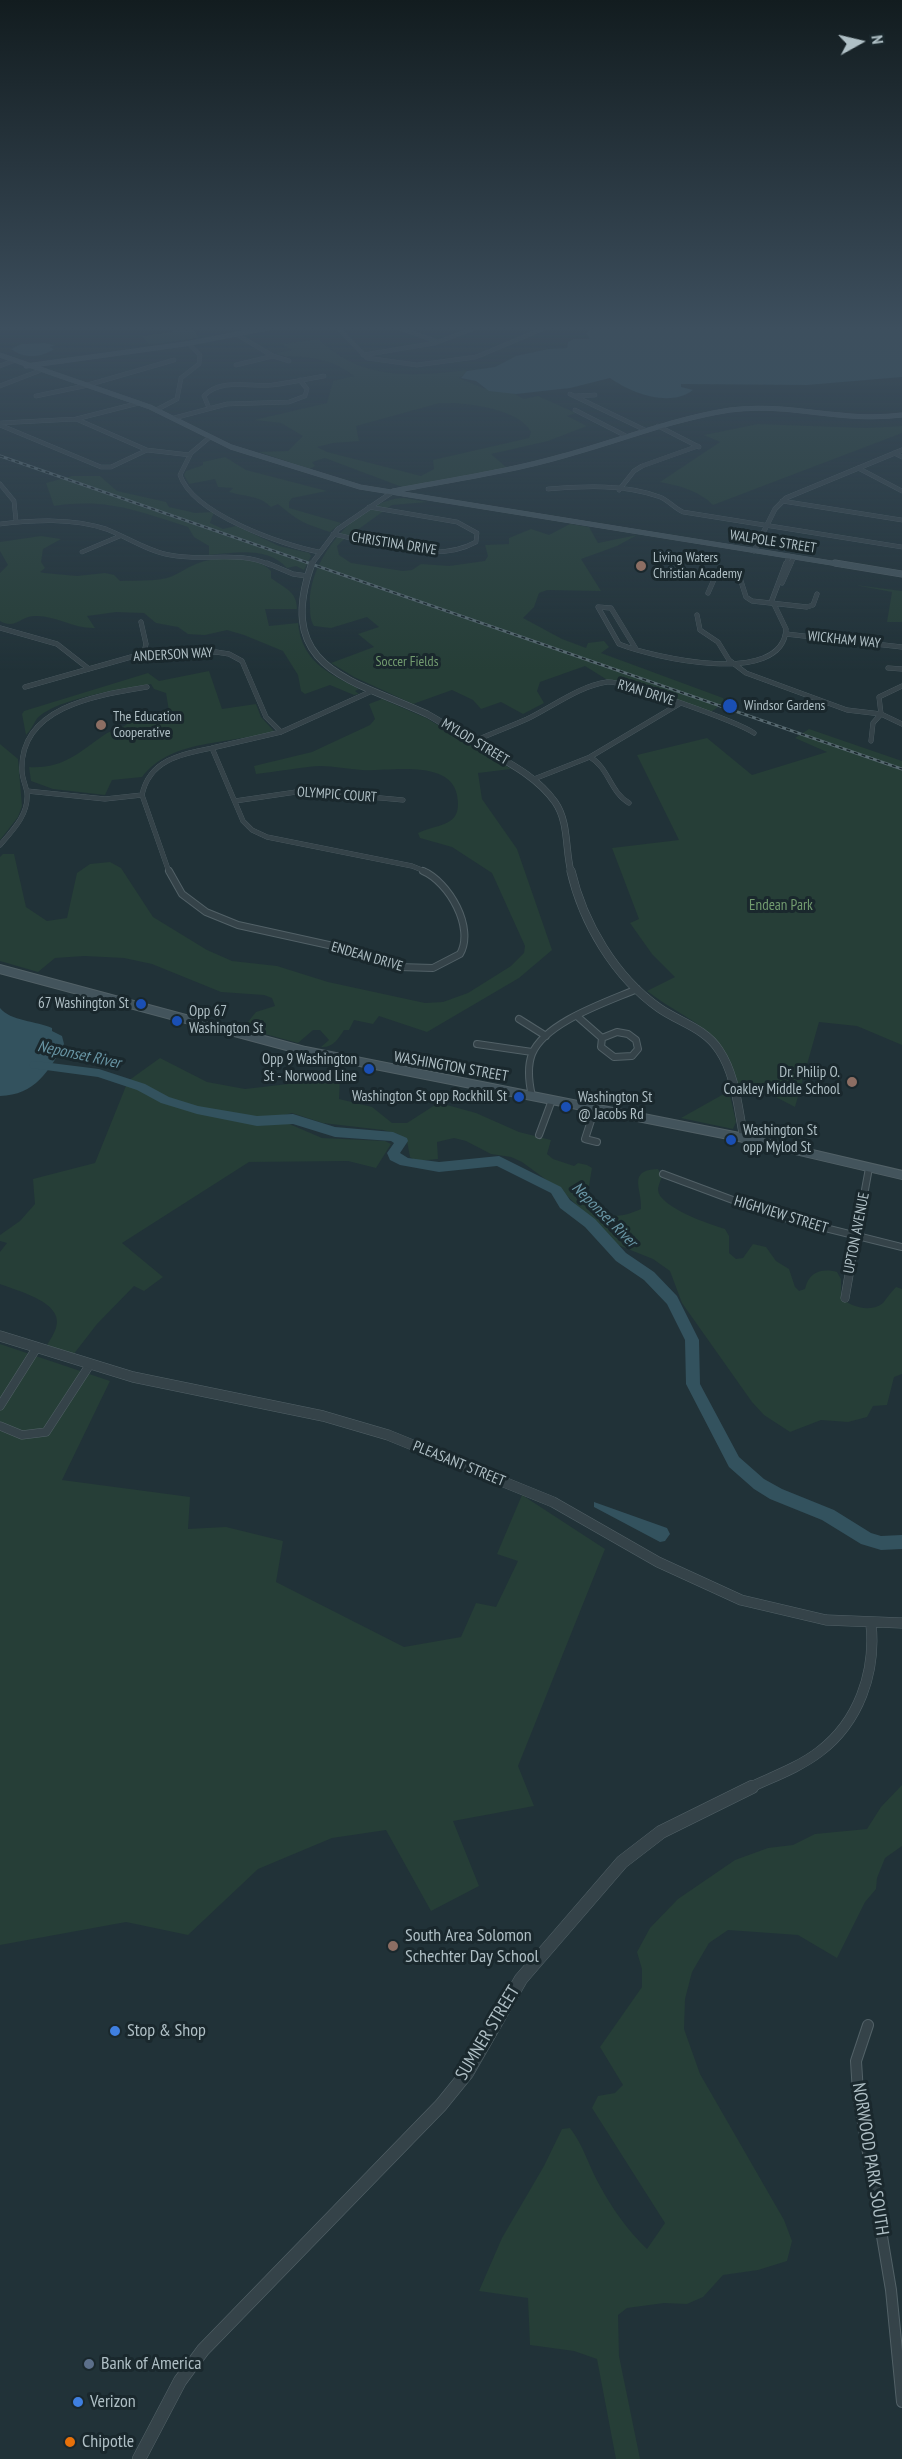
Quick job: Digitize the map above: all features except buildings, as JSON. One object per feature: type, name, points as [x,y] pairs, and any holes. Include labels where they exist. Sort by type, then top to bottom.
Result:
[{"type":"main road","name":"WALPOLE STREET","points":[[220,442],[336,480],[391,493],[902,574]]},
{"type":"main road","points":[[391,493],[542,461],[607,442]]},
{"type":"main road","name":"WASHINGTON STREET","points":[[0,969],[305,1051],[744,1138],[902,1175]]},
{"type":"street","points":[[41,442],[105,468],[147,450]]},
{"type":"street","points":[[129,442],[147,450],[190,455]]},
{"type":"street","points":[[205,442],[190,455],[180,478],[204,501],[248,531],[287,546],[319,552]]},
{"type":"street","points":[[619,490],[634,471],[642,466],[699,447],[689,442]]},
{"type":"street","points":[[754,551],[782,501],[796,492],[902,450]]},
{"type":"street","points":[[894,453],[902,457]]},
{"type":"street","points":[[858,468],[902,491]]},
{"type":"street","points":[[0,484],[14,501],[16,521]]},
{"type":"street","points":[[548,489],[586,486],[619,490],[660,497],[683,512],[902,547]]},
{"type":"street","name":"MYLOD STREET","points":[[391,493],[333,534],[312,564],[307,576],[303,606],[310,646],[331,669],[372,691],[439,721],[534,779],[563,813],[572,876],[605,950],[621,973],[637,989],[658,1007],[702,1031],[717,1047],[726,1064],[744,1138]]},
{"type":"street","points":[[782,501],[902,520]]},
{"type":"street","name":"CHRISTINA DRIVE","points":[[333,534],[437,552],[462,550],[476,542],[477,533],[457,522],[369,507]]},
{"type":"street","points":[[0,524],[16,521],[74,522],[120,536],[167,555],[191,558],[239,556],[269,562],[289,574],[307,576]]},
{"type":"street","points":[[82,552],[120,536]]},
{"type":"street","points":[[636,649],[611,609],[598,606],[619,644],[636,649],[694,662],[732,663],[769,654],[782,644],[786,634],[785,624],[774,605],[791,557]]},
{"type":"street","points":[[708,593],[716,575],[731,573],[741,580],[748,598],[774,605],[810,607],[817,594]]},
{"type":"street","points":[[697,615],[700,630],[718,642],[732,663],[750,675],[847,710],[881,714],[902,724]]},
{"type":"street","points":[[141,622],[146,644],[143,656]]},
{"type":"street","points":[[0,627],[57,644],[89,669]]},
{"type":"street","name":"WICKHAM WAY","points":[[786,634],[902,647]]},
{"type":"street","name":"ANDERSON WAY","points":[[25,687],[42,684],[120,659],[211,652],[236,657],[244,664],[266,717],[281,732]]},
{"type":"street","points":[[888,668],[902,669]]},
{"type":"street","name":"RYAN DRIVE","points":[[472,742],[527,719],[572,695],[605,683],[618,684],[741,724],[754,734]]},
{"type":"street","points":[[872,741],[873,723],[881,714],[879,698],[902,686]]},
{"type":"street","points":[[0,845],[22,818],[27,802],[22,770],[26,746],[39,724],[47,716],[100,695],[147,687]]},
{"type":"street","points":[[27,791],[105,799],[142,795],[145,780],[161,763],[182,754],[281,732],[372,691]]},
{"type":"street","points":[[534,779],[590,758],[679,704]]},
{"type":"street","name":"ENDEAN DRIVE","points":[[142,795],[176,887],[196,906],[215,917],[238,925],[365,953],[409,969],[443,965],[462,951],[466,936],[454,898],[436,877],[412,866],[259,834],[244,823],[212,748]]},
{"type":"street","points":[[590,758],[602,764],[619,795],[629,803]]},
{"type":"street","name":"OLYMPIC COURT","points":[[235,801],[296,791],[403,800]]},
{"type":"street","points":[[532,1096],[530,1065],[532,1052],[546,1036],[578,1017],[637,989]]},
{"type":"street","points":[[578,1017],[602,1038]]},
{"type":"street","points":[[519,1018],[546,1036]]},
{"type":"street","points":[[611,1033],[623,1033],[636,1040],[638,1048],[632,1056],[613,1057],[601,1047],[602,1038],[611,1033]]},
{"type":"street","points":[[477,1044],[532,1052]]},
{"type":"street","points":[[539,1135],[552,1100]]},
{"type":"street","points":[[595,1108],[585,1139],[597,1142]]},
{"type":"street","name":"UPTON AVENUE","points":[[844,1298],[870,1168]]},
{"type":"street","name":"HIGHVIEW STREET","points":[[663,1174],[772,1215],[902,1247]]},
{"type":"street","name":"PLEASANT STREET","points":[[0,1336],[89,1365],[160,1383],[322,1416],[378,1431],[553,1502],[658,1562],[715,1590],[794,1615],[871,1624],[902,1623]]},
{"type":"street","points":[[0,1406],[36,1349]]},
{"type":"street","points":[[0,1425],[20,1435],[35,1437],[46,1432],[89,1365]]},
{"type":"street","name":"SUMNER STREET","points":[[139,2459],[180,2381],[203,2350],[441,2105],[467,2073],[521,1979],[564,1926],[622,1862],[661,1832],[794,1767],[819,1752],[839,1734],[862,1699],[869,1675],[873,1642],[871,1624]]},
{"type":"street","name":"NORWOOD PARK SOUTH","points":[[868,2025],[856,2061],[858,2092],[891,2290],[902,2402]]},
{"type":"green space","points":[[297,442],[349,442],[317,447],[327,452],[421,476],[434,469],[433,460],[513,442],[545,442],[491,454],[507,468],[402,487],[325,458],[312,462],[315,466],[310,469],[259,452],[288,451]]},
{"type":"green space","points":[[720,442],[879,442],[713,505],[695,492],[660,482]]},
{"type":"green space","points":[[225,457],[246,470],[327,491],[292,498],[289,508],[341,523],[330,532],[302,521],[278,504],[271,507],[257,498],[229,492],[233,488],[218,487],[215,479],[189,484],[184,475],[186,471],[203,465],[203,462]]},
{"type":"green space","points":[[72,476],[100,476],[117,491],[166,502],[169,507],[195,513],[214,512],[210,523],[223,529],[236,526],[279,546],[309,553],[311,556],[304,570],[296,566],[287,568],[270,556],[251,552],[209,555],[209,546],[194,537],[188,527],[107,505],[54,506],[46,483]]},
{"type":"green space","name":"Soccer Fields","points":[[404,498],[427,502],[392,505],[342,541],[337,546],[339,555],[351,563],[403,571],[412,570],[421,564],[449,566],[485,561],[488,556],[485,545],[509,544],[509,538],[531,529],[549,535],[570,524],[589,527],[598,543],[637,535],[617,546],[581,559],[601,591],[547,590],[539,593],[534,607],[523,618],[562,639],[586,648],[588,643],[604,641],[609,647],[601,653],[723,698],[725,702],[711,712],[609,681],[585,666],[540,682],[537,691],[544,703],[523,714],[501,702],[481,709],[473,700],[452,690],[413,704],[354,677],[331,663],[374,647],[358,634],[379,627],[367,617],[331,628],[314,626],[310,604],[312,587],[318,569],[339,534],[354,520],[387,501]]},
{"type":"green space","points":[[41,536],[61,539],[43,549],[41,562],[45,568],[40,572],[44,573],[77,576],[105,573],[114,575],[120,581],[149,580],[171,577],[196,564],[214,559],[246,559],[264,565],[271,571],[271,578],[285,587],[295,598],[297,609],[265,609],[269,626],[298,623],[300,636],[311,657],[327,671],[359,689],[355,691],[359,694],[354,695],[330,685],[305,694],[301,691],[298,675],[283,651],[227,630],[205,635],[188,634],[178,627],[156,623],[144,613],[116,612],[87,616],[95,628],[42,616],[30,617],[10,624],[0,621],[0,573],[8,565],[0,551],[0,542]]},
{"type":"green space","points":[[855,585],[902,591],[902,622],[887,622],[892,592]]},
{"type":"green space","points":[[209,671],[222,709],[256,704],[261,717],[274,731],[185,749],[169,755],[154,764],[142,777],[112,780],[105,795],[53,789],[31,781],[29,767],[51,765],[70,758],[109,732],[124,726],[134,716],[169,711],[166,693],[154,689],[151,684],[90,696],[57,706],[36,720],[26,735],[22,714],[24,711],[148,673],[159,681]]},
{"type":"green space","points":[[382,699],[426,718],[511,769],[478,773],[482,799],[517,849],[552,950],[519,978],[427,1032],[379,1016],[373,1024],[354,1020],[349,1030],[344,1030],[335,1042],[321,1047],[329,1040],[320,1030],[313,1030],[298,1043],[243,1028],[256,1012],[275,1006],[272,998],[264,995],[221,992],[152,964],[124,958],[84,956],[55,958],[38,972],[0,961],[0,857],[3,854],[14,854],[26,907],[47,921],[67,918],[77,873],[90,864],[110,862],[121,868],[153,917],[207,950],[232,961],[277,966],[328,982],[425,1003],[443,1002],[468,993],[511,966],[524,953],[525,946],[492,873],[452,847],[420,838],[418,833],[448,822],[457,813],[457,795],[452,783],[443,776],[416,769],[362,770],[330,766],[304,767],[256,774],[254,766],[312,752],[370,725],[375,719],[369,704]]},
{"type":"green space","name":"Endean Park","points":[[809,729],[902,761],[902,1045],[857,1026],[819,1022],[795,1107],[770,1094],[738,1087],[724,1051],[714,1039],[692,1020],[647,991],[675,977],[652,954],[630,923],[639,919],[612,848],[679,840],[637,755],[707,738],[752,775],[827,752],[795,738]]},
{"type":"green space","points":[[0,744],[18,759],[22,806],[18,817],[0,840]]},
{"type":"green space","points":[[160,1058],[207,1082],[245,1089],[340,1078],[339,1099],[372,1107],[392,1123],[407,1123],[435,1105],[447,1105],[476,1113],[519,1132],[551,1140],[547,1154],[553,1159],[574,1166],[578,1163],[592,1168],[587,1198],[600,1210],[612,1215],[625,1215],[641,1209],[639,1177],[648,1170],[658,1169],[662,1176],[658,1190],[667,1203],[709,1224],[725,1229],[729,1236],[729,1253],[736,1259],[743,1258],[753,1244],[766,1247],[776,1261],[789,1269],[795,1287],[799,1291],[805,1289],[809,1279],[821,1271],[837,1272],[841,1279],[841,1297],[849,1304],[861,1308],[878,1306],[896,1287],[902,1289],[902,1374],[894,1377],[887,1405],[873,1406],[867,1417],[848,1422],[821,1420],[790,1432],[764,1415],[752,1402],[682,1303],[670,1271],[653,1259],[618,1245],[563,1192],[522,1162],[511,1157],[491,1154],[466,1141],[454,1138],[437,1142],[438,1159],[416,1161],[410,1157],[407,1141],[398,1134],[323,1123],[292,1113],[252,1124],[287,1123],[322,1138],[385,1141],[391,1144],[376,1168],[348,1161],[249,1162],[122,1243],[163,1277],[144,1291],[134,1286],[97,1324],[73,1355],[47,1345],[56,1328],[57,1319],[47,1304],[0,1284],[0,1252],[7,1243],[0,1241],[0,1235],[20,1221],[35,1204],[33,1179],[95,1163],[128,1081]]},
{"type":"green space","points":[[729,1091],[736,1122],[733,1129],[681,1118]]},
{"type":"green space","points":[[0,1344],[110,1381],[62,1480],[190,1497],[188,1529],[226,1527],[283,1541],[276,1582],[404,1647],[461,1637],[476,1603],[496,1607],[518,1561],[497,1554],[522,1495],[605,1549],[518,1766],[534,1806],[453,1821],[479,1886],[431,1911],[386,1830],[332,1838],[258,1869],[188,1935],[126,1922],[0,1945]]},
{"type":"green space","points":[[902,1785],[902,1846],[885,1858],[877,1878],[876,1889],[865,1902],[837,1958],[798,1935],[728,1930],[709,1943],[692,1972],[685,1999],[684,2029],[700,2074],[784,2220],[792,2241],[787,2261],[758,2270],[723,2275],[703,2297],[687,2304],[664,2303],[627,2308],[618,2315],[619,2356],[640,2459],[616,2459],[597,2359],[574,2351],[530,2345],[528,2298],[479,2291],[502,2238],[544,2166],[562,2129],[570,2128],[609,2202],[647,2249],[665,2223],[592,2108],[598,2096],[615,2093],[623,2085],[600,2047],[642,1987],[642,1969],[637,1952],[650,1928],[678,1899],[735,1860],[768,1848],[793,1845],[815,1834],[867,1829],[881,1807]]},
{"type":"water","points":[[0,1008],[10,1016],[52,1028],[52,1031],[62,1036],[64,1044],[40,1080],[23,1091],[0,1096]]},
{"type":"water","points":[[594,1502],[667,1528],[670,1534],[665,1541],[660,1542],[594,1507]]},
{"type":"waterway","name":"Neponset River","points":[[35,1065],[99,1073],[141,1087],[165,1100],[197,1110],[257,1121],[293,1119],[335,1132],[393,1137],[402,1141],[393,1153],[395,1157],[405,1162],[439,1167],[499,1161],[556,1190],[565,1204],[590,1223],[621,1257],[649,1276],[672,1300],[692,1340],[693,1384],[734,1462],[759,1484],[776,1494],[828,1515],[867,1539],[881,1543],[902,1542]]},
{"type":"railway","points":[[0,456],[902,769]]},
{"type":"place","name":"Living Waters Christian Academy","points":[[641,566]]},
{"type":"place","name":"Windsor Gardens","points":[[730,706]]},
{"type":"place","name":"The Education Cooperative","points":[[101,725]]},
{"type":"place","name":"67 Washington St","points":[[141,1004]]},
{"type":"place","name":"Opp 67 Washington St","points":[[177,1021]]},
{"type":"place","name":"Opp 9 Washington St - Norwood Line","points":[[369,1069]]},
{"type":"place","name":"Dr. Philip O. Coakley Middle School","points":[[852,1082]]},
{"type":"place","name":"Washington St opp Rockhill St","points":[[519,1097]]},
{"type":"place","name":"Washington St @ Jacobs Rd","points":[[566,1107]]},
{"type":"place","name":"Washington St opp Mylod St","points":[[731,1140]]},
{"type":"place","name":"South Area Solomon Schechter Day School","points":[[393,1946]]},
{"type":"place","name":"Stop & Shop","points":[[115,2031]]},
{"type":"place","name":"Bank of America","points":[[89,2364]]},
{"type":"place","name":"Verizon","points":[[78,2402]]},
{"type":"place","name":"Chipotle","points":[[70,2442]]}]
